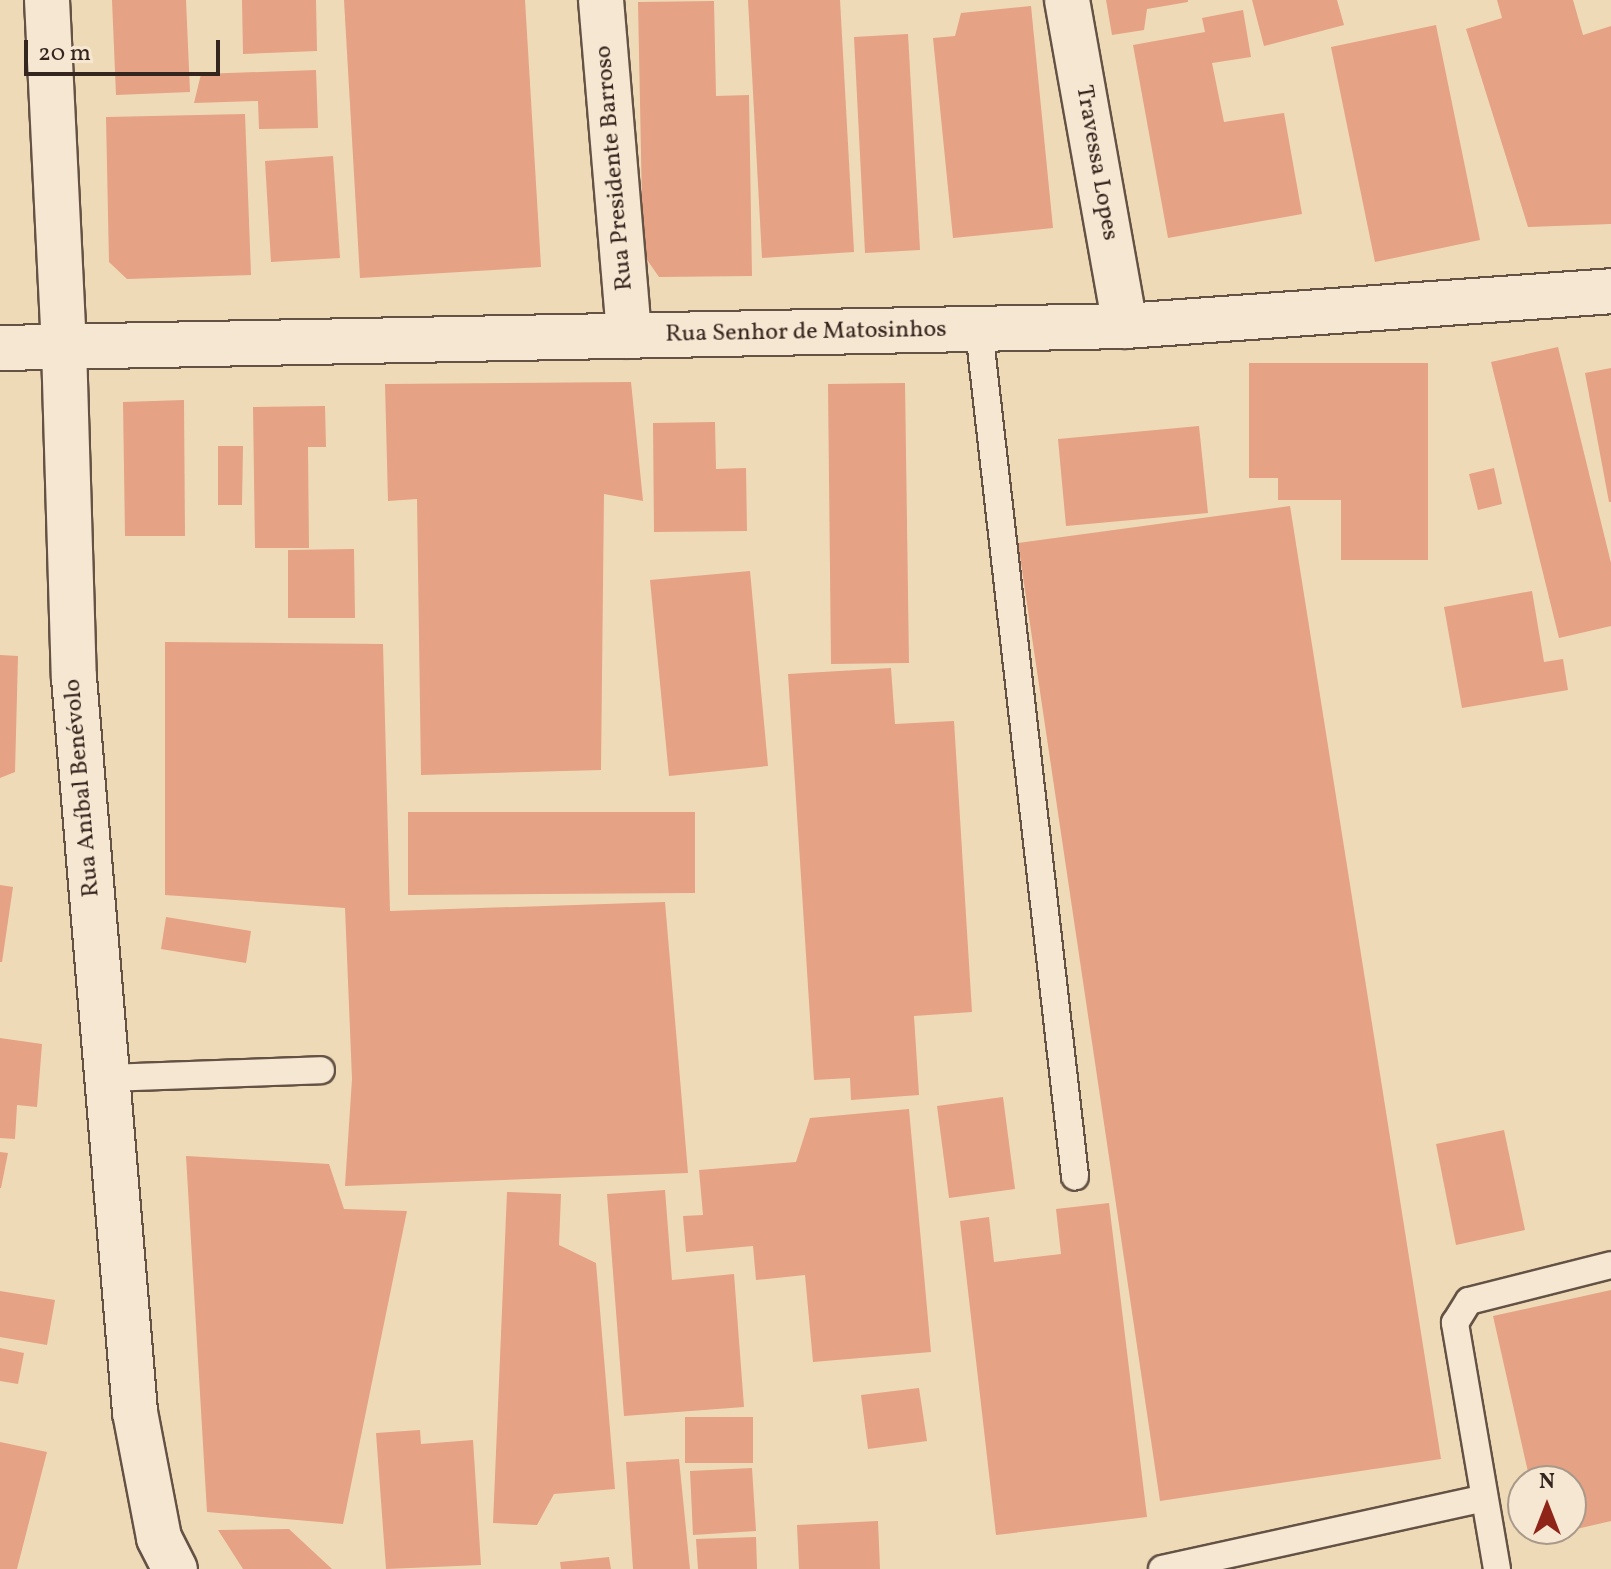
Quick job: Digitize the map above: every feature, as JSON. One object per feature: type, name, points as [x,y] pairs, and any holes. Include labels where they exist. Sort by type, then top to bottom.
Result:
[{"type":"street","name":"Rua Aníbal Benévolo","points":[[47,0],[64,347],[74,678],[135,1412],[159,1538],[175,1569]]},
{"type":"street","name":"Rua Presidente Barroso","points":[[601,0],[629,336]]},
{"type":"street","name":"Travessa Lopes","points":[[1067,0],[1125,326]]},
{"type":"street","name":"Rua Senhor de Matosinhos","points":[[0,348],[1125,326],[1611,291]]},
{"type":"lane","points":[[979,330],[1075,1177]]},
{"type":"lane","points":[[107,1078],[321,1070]]},
{"type":"lane","points":[[1497,1569],[1455,1323],[1469,1301],[1611,1265]]},
{"type":"lane","points":[[1162,1569],[1484,1498]]},
{"type":"building","points":[[112,0],[186,0],[190,92],[116,95]]},
{"type":"building","points":[[242,0],[316,0],[317,51],[243,54]]},
{"type":"building","points":[[344,0],[525,0],[541,267],[360,278]]},
{"type":"building","points":[[748,0],[840,0],[854,252],[762,258]]},
{"type":"building","points":[[1106,0],[1188,2],[1147,9],[1144,30],[1112,35]]},
{"type":"building","points":[[1252,0],[1337,0],[1344,25],[1264,46]]},
{"type":"building","points":[[1497,0],[1573,0],[1583,35],[1611,26],[1611,224],[1528,227],[1466,29],[1502,18]]},
{"type":"building","points":[[714,1],[716,96],[749,95],[752,276],[659,277],[643,254],[638,2]]},
{"type":"building","points":[[1031,6],[1053,228],[953,238],[933,38],[955,36],[961,13]]},
{"type":"building","points":[[1243,10],[1251,57],[1212,63],[1224,122],[1284,113],[1302,214],[1168,238],[1133,45],[1205,32],[1202,18]]},
{"type":"building","points":[[1436,25],[1480,240],[1375,262],[1331,47]]},
{"type":"building","points":[[908,34],[920,250],[865,253],[854,37]]},
{"type":"building","points":[[316,70],[318,128],[259,129],[258,101],[194,103],[201,74]]},
{"type":"building","points":[[245,114],[251,275],[127,279],[109,262],[106,117]]},
{"type":"building","points":[[333,156],[340,258],[271,262],[265,161]]},
{"type":"building","points":[[1558,347],[1611,563],[1611,626],[1559,638],[1491,362]]},
{"type":"building","points":[[1249,363],[1428,363],[1428,560],[1341,560],[1341,500],[1278,500],[1278,478],[1249,478]]},
{"type":"building","points":[[1611,368],[1611,502],[1609,502],[1585,373]]},
{"type":"building","points":[[631,382],[643,501],[604,494],[601,770],[421,775],[417,499],[388,501],[385,384]]},
{"type":"building","points":[[905,383],[909,663],[831,664],[828,384]]},
{"type":"building","points":[[184,400],[185,536],[125,536],[123,402]]},
{"type":"building","points":[[325,406],[326,447],[308,447],[309,548],[255,548],[253,407]]},
{"type":"building","points":[[715,422],[716,469],[746,468],[747,531],[654,532],[653,423]]},
{"type":"building","points":[[1199,426],[1208,513],[1066,526],[1058,439]]},
{"type":"building","points":[[218,446],[243,446],[242,505],[218,505]]},
{"type":"building","points":[[1494,468],[1502,504],[1478,510],[1469,474]]},
{"type":"building","points":[[1290,506],[1441,1459],[1160,1501],[1018,543]]},
{"type":"building","points":[[354,549],[355,618],[288,618],[288,550]]},
{"type":"building","points":[[750,571],[768,766],[669,776],[650,580]]},
{"type":"building","points":[[1532,591],[1544,662],[1563,659],[1568,690],[1462,708],[1444,607]]},
{"type":"building","points":[[165,642],[383,644],[390,911],[665,902],[688,1173],[345,1186],[352,1079],[345,908],[165,895]]},
{"type":"building","points":[[0,655],[18,656],[15,772],[0,778]]},
{"type":"building","points":[[891,668],[895,724],[954,721],[972,1012],[914,1016],[919,1095],[851,1100],[850,1078],[814,1080],[788,674]]},
{"type":"building","points":[[408,812],[695,812],[695,893],[408,895]]},
{"type":"building","points":[[0,885],[13,887],[2,962],[0,962]]},
{"type":"building","points":[[166,917],[251,931],[246,963],[161,949]]},
{"type":"building","points":[[0,1038],[42,1044],[37,1107],[17,1105],[15,1139],[0,1138]]},
{"type":"building","points":[[1003,1097],[1015,1189],[949,1198],[937,1106]]},
{"type":"building","points":[[909,1109],[931,1352],[813,1362],[805,1275],[756,1280],[753,1246],[686,1252],[683,1216],[703,1215],[699,1170],[796,1162],[810,1118]]},
{"type":"building","points":[[1504,1130],[1525,1230],[1456,1245],[1436,1144]]},
{"type":"building","points":[[0,1152],[8,1153],[1,1188],[0,1188]]},
{"type":"building","points":[[186,1156],[329,1164],[344,1209],[407,1211],[343,1524],[207,1512]]},
{"type":"building","points":[[665,1190],[672,1280],[734,1274],[744,1407],[624,1416],[607,1194]]},
{"type":"building","points":[[507,1192],[561,1194],[559,1245],[596,1263],[615,1489],[554,1494],[537,1525],[493,1523]]},
{"type":"building","points":[[1109,1203],[1147,1517],[996,1535],[960,1221],[989,1217],[994,1262],[1061,1254],[1056,1209]]},
{"type":"building","points":[[1611,1290],[1611,1521],[1587,1527],[1587,1465],[1526,1465],[1493,1316]]},
{"type":"building","points":[[0,1291],[55,1300],[47,1345],[0,1337]]},
{"type":"building","points":[[0,1348],[24,1353],[18,1384],[0,1381]]},
{"type":"building","points":[[919,1388],[927,1441],[868,1449],[861,1395]]},
{"type":"building","points":[[685,1417],[753,1417],[753,1463],[685,1463]]},
{"type":"building","points":[[420,1430],[421,1444],[473,1440],[481,1565],[386,1569],[376,1433]]},
{"type":"building","points":[[0,1442],[47,1452],[17,1569],[0,1569]]},
{"type":"building","points":[[679,1459],[690,1569],[633,1569],[626,1462]]},
{"type":"building","points":[[752,1468],[756,1531],[693,1535],[690,1471]]},
{"type":"building","points":[[878,1521],[880,1569],[799,1569],[797,1525]]},
{"type":"building","points":[[289,1529],[332,1569],[243,1569],[218,1530]]},
{"type":"building","points":[[756,1537],[757,1569],[698,1569],[696,1539]]},
{"type":"building","points":[[609,1557],[611,1569],[561,1569],[560,1562]]}]
